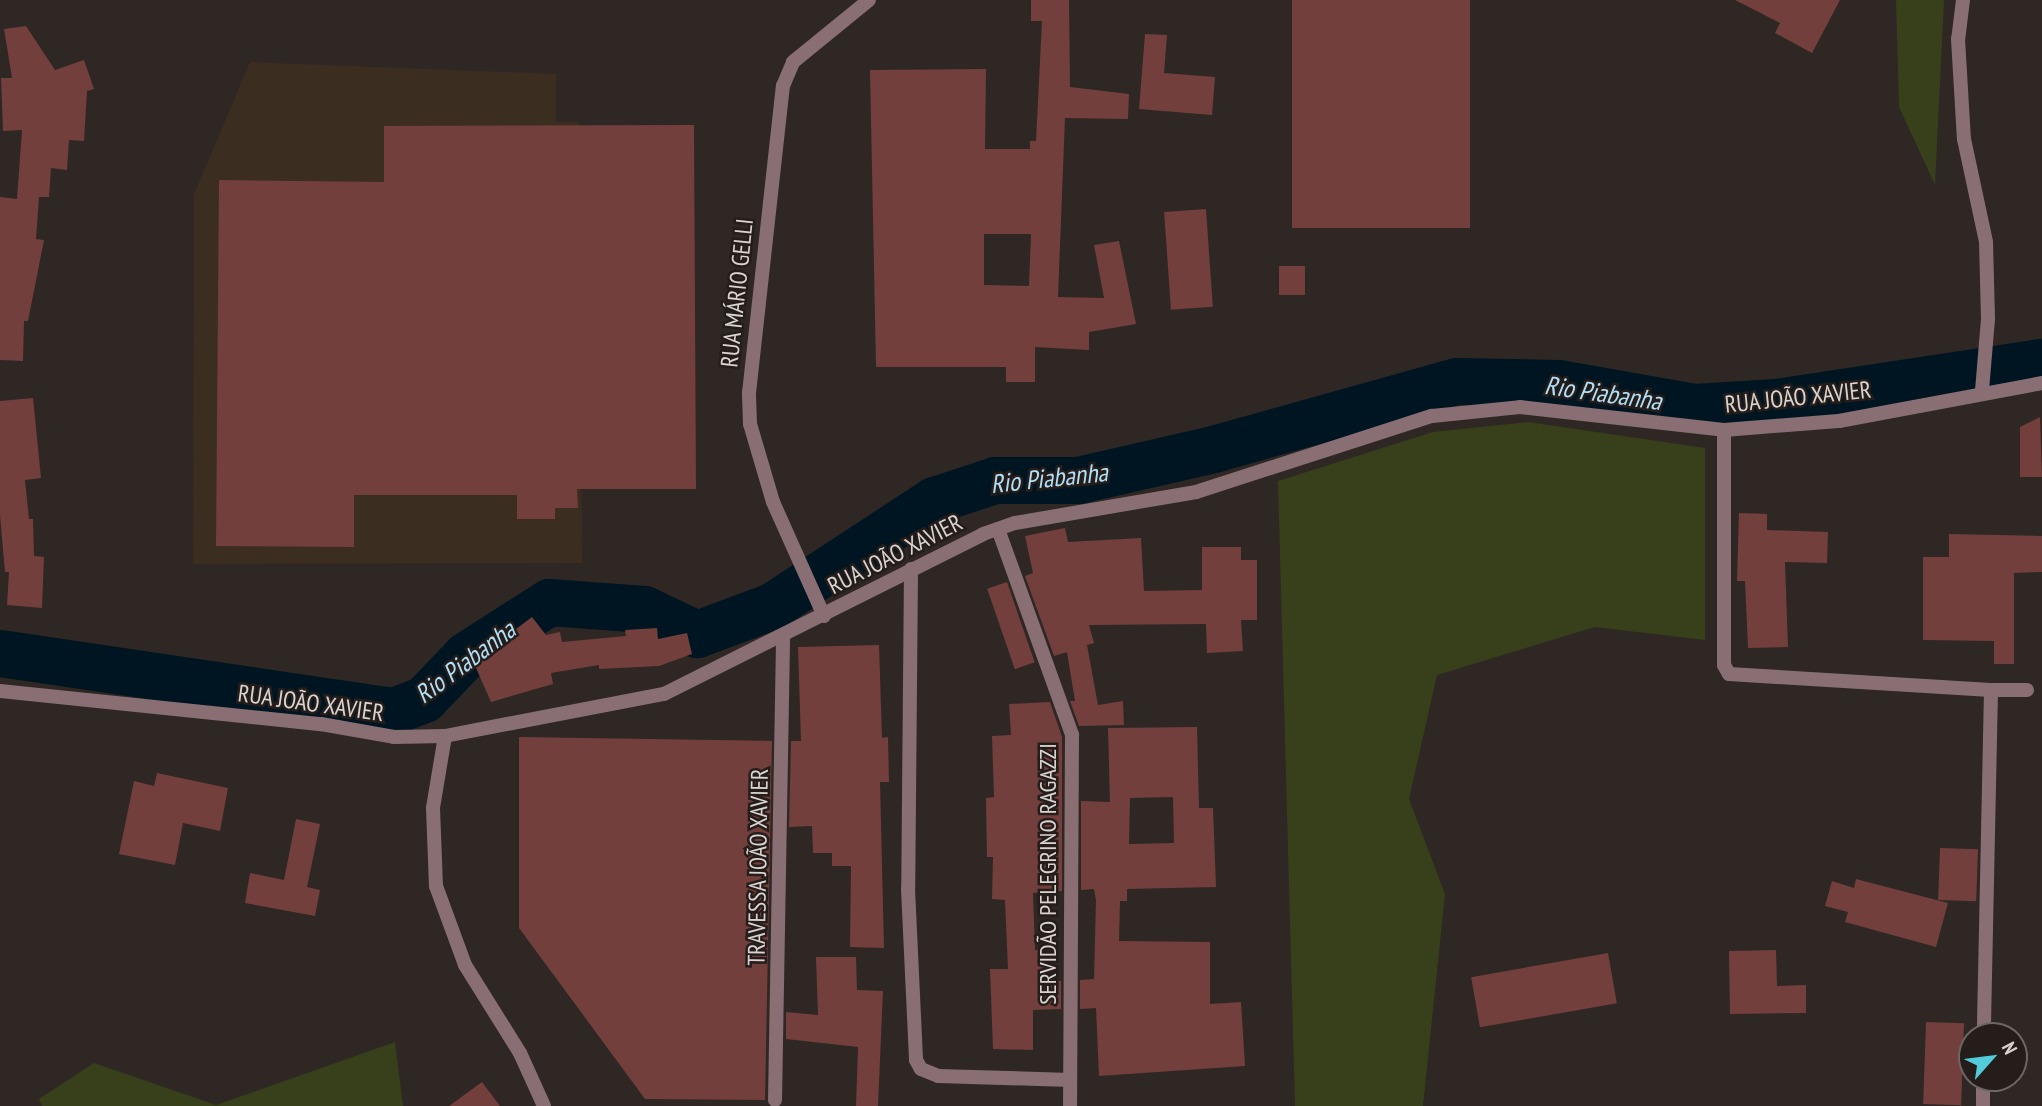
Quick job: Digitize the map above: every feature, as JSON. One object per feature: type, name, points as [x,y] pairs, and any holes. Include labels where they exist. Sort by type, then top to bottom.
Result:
[{"type":"street","name":"RUA MÁRIO GELLI","points":[[824,616],[773,502],[750,424],[749,393],[780,103],[793,61],[869,0]]},
{"type":"street","points":[[1963,0],[1958,38],[1964,139],[1986,242],[1986,346],[1982,390]]},
{"type":"street","name":"RUA JOÃO XAVIER","points":[[0,691],[321,724],[394,737],[445,736],[664,694],[824,616],[912,569],[998,529],[1196,492],[1450,413],[1520,407],[1724,430],[1839,421],[1982,390],[2042,383]]},
{"type":"street","points":[[1724,430],[1724,665],[1729,674],[1740,678],[2027,690]]},
{"type":"street","name":"SERVIDÃO PELEGRINO RAGAZZI","points":[[998,529],[1072,735],[1070,1106]]},
{"type":"street","points":[[912,569],[908,889],[916,1060],[921,1069],[939,1076],[1070,1080]]},
{"type":"street","name":"TRAVESSA JOÃO XAVIER","points":[[775,1100],[783,635]]},
{"type":"street","points":[[1984,1022],[1991,690]]},
{"type":"street","points":[[445,736],[433,808],[436,886],[465,965],[520,1053],[544,1106]]},
{"type":"shaded area","points":[[250,62],[556,74],[556,122],[579,122],[582,563],[193,564],[194,194]]},
{"type":"green space","points":[[1896,0],[1944,0],[1935,185],[1899,107]]},
{"type":"green space","points":[[1528,422],[1705,448],[1705,640],[1595,627],[1437,675],[1409,799],[1445,894],[1423,1106],[1295,1106],[1278,481],[1433,432]]},
{"type":"green space","points":[[395,1042],[403,1106],[42,1106],[39,1099],[94,1063],[216,1105]]},
{"type":"building","points":[[1031,0],[1069,0],[1070,87],[1129,94],[1128,119],[1065,118],[1058,297],[1104,298],[1094,245],[1119,241],[1136,324],[1089,332],[1089,350],[1035,347],[1035,382],[1006,382],[1006,367],[876,367],[870,70],[986,69],[985,149],[1030,149],[1030,141],[1036,141],[1042,21],[1031,21]],"holes":[[[984,234],[1031,234],[1029,286],[984,285]]]},
{"type":"building","points":[[1292,0],[1470,0],[1470,228],[1292,228]]},
{"type":"building","points":[[1735,0],[1840,0],[1812,53],[1775,33],[1780,23]]},
{"type":"building","points":[[26,26],[55,70],[84,60],[94,89],[87,91],[84,141],[69,140],[67,170],[51,168],[49,197],[39,197],[36,239],[44,240],[28,321],[24,321],[23,361],[0,360],[0,197],[17,199],[22,130],[3,131],[1,78],[12,78],[4,29]]},
{"type":"building","points":[[1145,34],[1167,35],[1164,73],[1215,77],[1212,115],[1139,109]]},
{"type":"building","points":[[694,125],[696,489],[577,489],[578,508],[555,508],[555,519],[517,519],[517,495],[354,495],[354,547],[216,546],[219,180],[384,182],[384,126]]},
{"type":"building","points":[[1206,209],[1213,307],[1171,310],[1164,212]]},
{"type":"building","points":[[1279,266],[1305,266],[1305,295],[1279,295]]},
{"type":"building","points":[[33,398],[41,478],[25,480],[29,519],[33,519],[34,556],[44,557],[42,608],[7,605],[9,572],[5,572],[0,515],[0,401]]},
{"type":"building","points":[[2040,417],[2042,477],[2020,477],[2020,427]]},
{"type":"building","points":[[1739,513],[1767,514],[1767,530],[1828,532],[1827,563],[1785,562],[1788,647],[1748,648],[1745,581],[1737,581]]},
{"type":"building","points":[[1065,528],[1068,542],[1141,538],[1144,591],[1202,590],[1202,547],[1241,547],[1241,560],[1257,560],[1257,620],[1241,620],[1243,651],[1207,653],[1206,624],[1089,625],[1094,643],[1087,645],[1098,705],[1123,701],[1124,725],[1079,726],[1070,701],[1075,701],[1067,652],[1054,656],[1025,576],[1033,573],[1025,536]]},
{"type":"building","points":[[1949,534],[2042,536],[2042,572],[2014,573],[2014,664],[1994,664],[1994,641],[1923,640],[1923,557],[1949,557]]},
{"type":"building","points":[[1007,582],[1035,662],[1015,669],[987,589]]},
{"type":"building","points":[[532,617],[546,635],[560,632],[562,642],[626,636],[625,630],[657,628],[658,639],[687,633],[692,654],[659,666],[599,669],[599,665],[551,673],[553,684],[491,702],[473,661]]},
{"type":"building","points":[[879,645],[882,738],[888,737],[889,782],[880,782],[884,948],[850,947],[851,866],[832,866],[832,853],[813,853],[812,826],[789,827],[791,741],[801,741],[798,647]]},
{"type":"building","points":[[1050,702],[1062,737],[1062,891],[1033,893],[1035,950],[1043,950],[1044,981],[1061,981],[1061,1009],[1033,1010],[1033,1050],[993,1049],[990,969],[1008,969],[1005,900],[992,899],[993,857],[987,857],[986,798],[994,797],[992,736],[1011,735],[1009,704]]},
{"type":"building","points":[[1197,727],[1199,808],[1213,808],[1216,887],[1127,889],[1127,901],[1120,901],[1119,941],[1210,942],[1210,1004],[1241,1002],[1245,1066],[1099,1076],[1096,1008],[1080,1009],[1080,980],[1094,979],[1096,900],[1094,889],[1081,890],[1081,801],[1110,802],[1108,728]],"holes":[[[1173,797],[1174,843],[1129,844],[1130,798]]]},
{"type":"building","points":[[519,737],[772,741],[765,1100],[645,1099],[519,928]]},
{"type":"building","points":[[157,773],[228,788],[220,831],[183,823],[175,865],[119,854],[134,781],[154,786]]},
{"type":"building","points":[[296,819],[320,824],[307,887],[320,890],[315,916],[245,903],[250,873],[284,880]]},
{"type":"building","points":[[1940,848],[1978,849],[1976,901],[1938,900]]},
{"type":"building","points":[[1856,879],[1948,903],[1936,947],[1845,922],[1848,912],[1825,906],[1832,881],[1854,888]]},
{"type":"building","points":[[1776,950],[1777,986],[1806,985],[1806,1013],[1730,1014],[1729,951]]},
{"type":"building","points":[[1608,953],[1617,1003],[1480,1027],[1471,977]]},
{"type":"building","points":[[816,957],[856,957],[857,990],[883,991],[878,1106],[856,1106],[858,1047],[786,1039],[786,1012],[818,1015]]},
{"type":"building","points":[[1926,1022],[1958,1023],[1958,1092],[1962,1092],[1961,1105],[1923,1104]]},
{"type":"building","points":[[482,1082],[500,1106],[449,1106]]},
{"type":"waterway","name":"Rio Piabanha","points":[[0,653],[393,711],[424,699],[466,655],[549,602],[644,609],[697,634],[772,606],[934,500],[995,480],[1078,480],[1213,449],[1457,381],[1558,383],[1694,407],[1776,402],[2042,362]]}]
